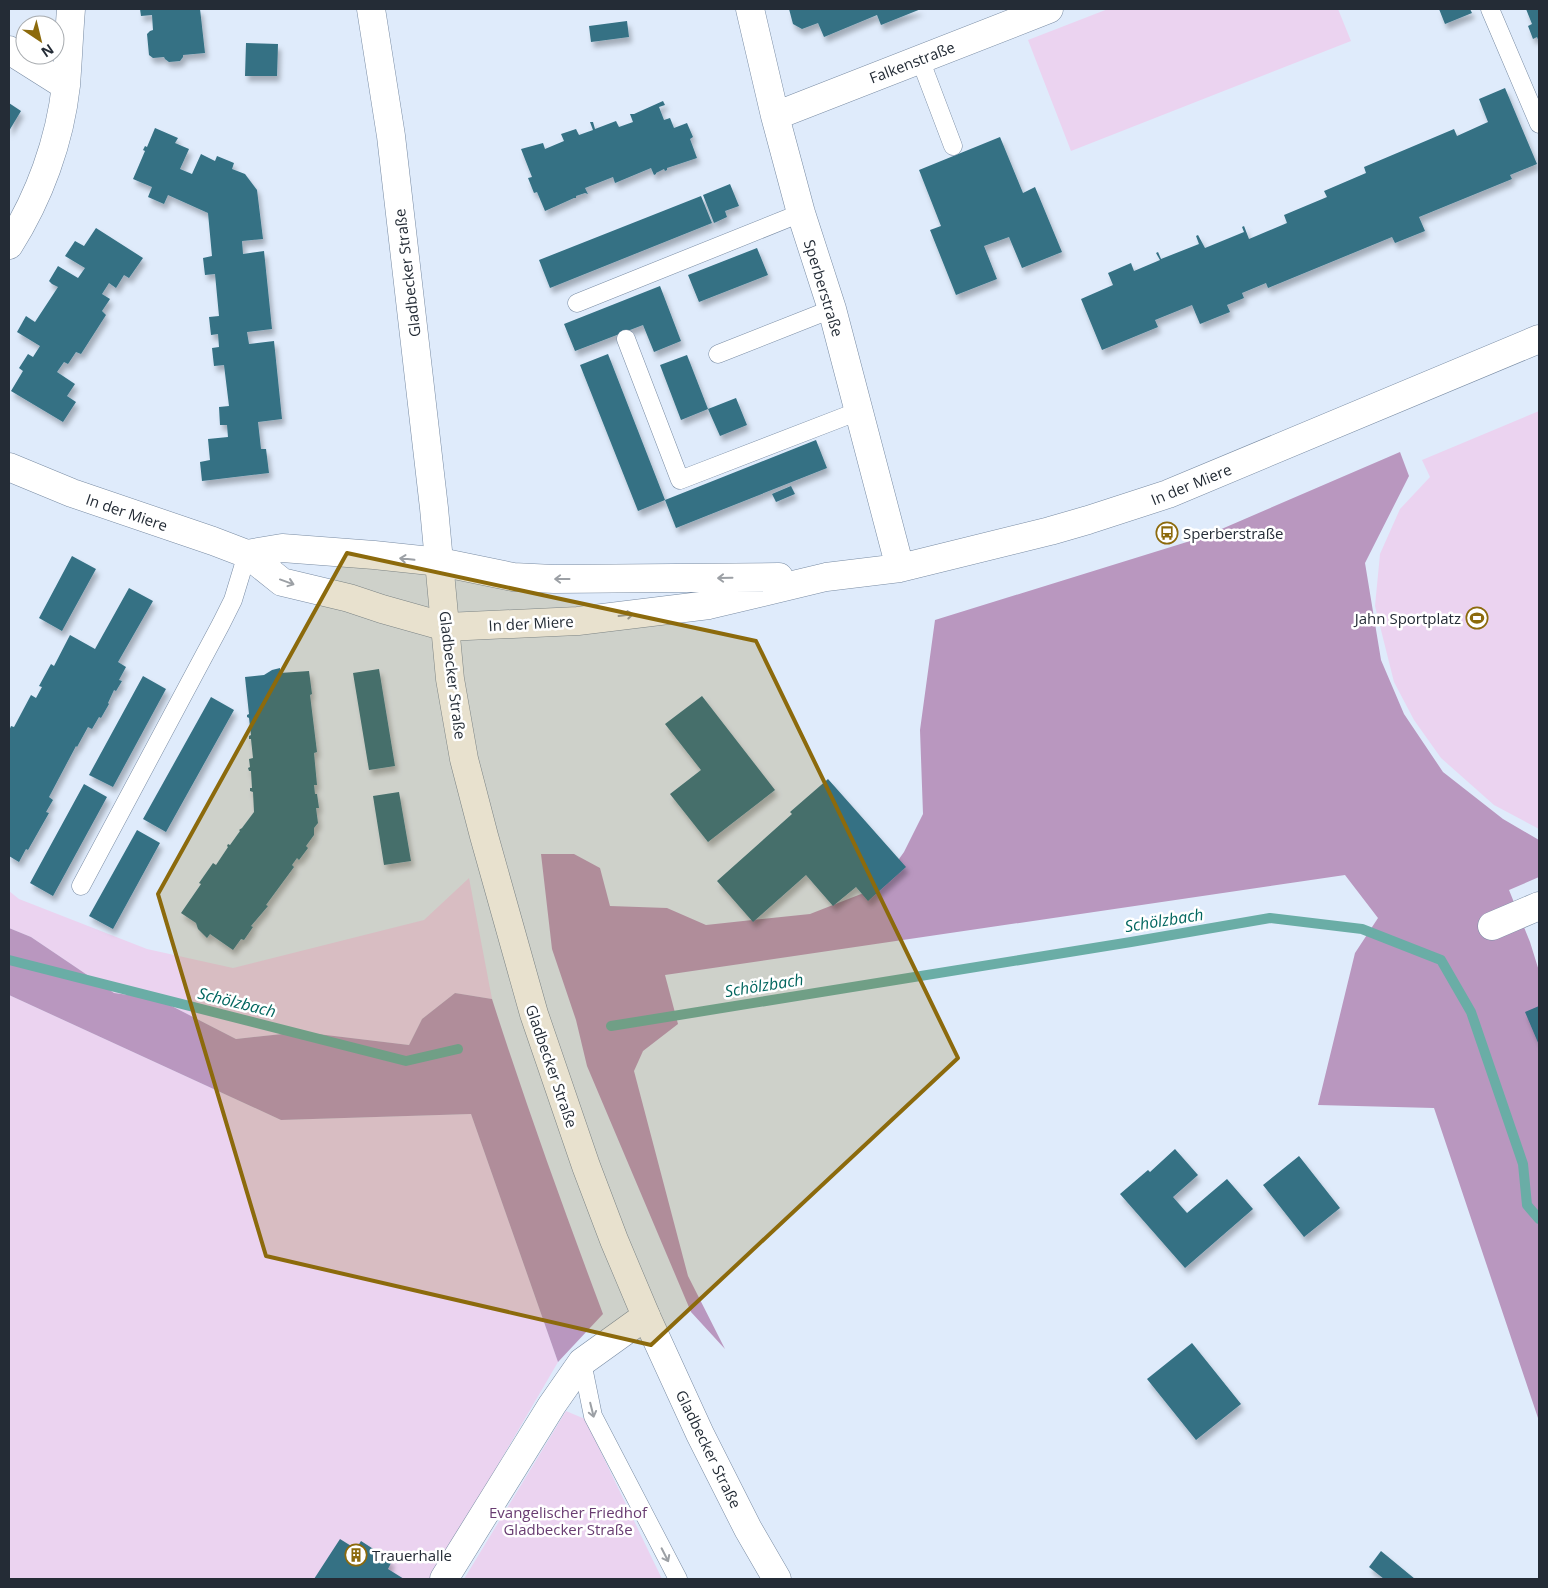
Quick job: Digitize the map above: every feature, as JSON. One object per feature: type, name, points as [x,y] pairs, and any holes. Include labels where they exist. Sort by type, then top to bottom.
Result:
[{"type":"street","points":[[9,245],[44,174],[58,129],[66,86],[71,9]]},
{"type":"street","name":"Gladbecker Straße","points":[[371,9],[391,136],[440,562],[450,679],[464,759],[534,1014],[614,1240],[646,1316],[704,1442],[748,1529],[777,1579]]},
{"type":"street","name":"Sperberstraße","points":[[750,9],[775,116],[801,213],[832,309],[900,568]]},
{"type":"street","name":"Falkenstraße","points":[[775,116],[1049,9]]},
{"type":"street","points":[[9,50],[66,86]]},
{"type":"street","name":"In der Miere","points":[[247,554],[282,548],[440,562],[513,577],[554,580],[826,577],[900,568],[1060,529],[1168,494],[1539,339]]},
{"type":"street","name":"In der Miere","points":[[9,467],[72,493],[247,554],[282,582],[349,598],[446,627],[578,621],[709,605],[826,577]]},
{"type":"street","points":[[1492,926],[1539,906]]},
{"type":"street","points":[[444,1579],[552,1404],[582,1362],[646,1316]]},
{"type":"lane","points":[[1490,9],[1539,124]]},
{"type":"lane","points":[[920,59],[953,146]]},
{"type":"lane","points":[[577,303],[801,213]]},
{"type":"lane","points":[[718,354],[832,309]]},
{"type":"lane","points":[[626,339],[680,480],[858,411]]},
{"type":"lane","points":[[81,886],[221,624],[232,600],[247,554]]},
{"type":"lane","points":[[582,1362],[593,1416],[678,1579]]},
{"type":"highlighted area","points":[[347,553],[756,641],[958,1058],[651,1345],[266,1256],[158,894]]},
{"type":"green space","points":[[1108,9],[1338,9],[1351,41],[1071,151],[1028,40]]},
{"type":"green space","name":"Jahn Sportplatz","points":[[1539,411],[1539,829],[1494,805],[1441,758],[1414,720],[1394,682],[1375,606],[1380,554],[1400,509],[1430,477],[1422,460]]},
{"type":"green space","points":[[469,878],[492,999],[455,993],[422,1019],[409,1045],[301,1032],[236,1039],[158,999],[114,993],[31,937],[9,928],[9,891],[19,899],[147,949],[233,968],[424,920]]},
{"type":"green space","points":[[9,995],[281,1120],[471,1114],[558,1362],[430,1579],[9,1579]]},
{"type":"green space","name":"Evangelischer Friedhof Gladbecker Straße","points":[[566,1411],[585,1419],[662,1579],[464,1579]]},
{"type":"shaded area","points":[[1400,452],[1409,476],[1365,563],[1381,660],[1404,714],[1443,772],[1503,819],[1539,840],[1539,877],[1509,890],[1530,942],[1539,971],[1539,1421],[1434,1108],[1318,1105],[1355,953],[1378,918],[1345,875],[665,975],[678,1024],[643,1051],[634,1071],[688,1276],[725,1349],[691,1312],[587,1066],[576,1020],[552,949],[541,854],[574,854],[600,868],[610,906],[667,908],[706,925],[810,914],[879,887],[904,852],[923,814],[920,730],[935,620],[1203,537]]},
{"type":"shaded area","points":[[9,928],[31,937],[114,993],[158,999],[236,1039],[301,1032],[409,1045],[422,1019],[455,993],[492,999],[518,1078],[603,1314],[558,1362],[471,1114],[281,1120],[9,995]]},
{"type":"building","points":[[140,9],[200,9],[205,53],[183,55],[180,61],[169,62],[164,57],[153,58],[149,55],[147,34],[153,30],[152,15],[141,16]]},
{"type":"building","points":[[789,9],[921,9],[881,25],[877,15],[824,37],[818,23],[802,29],[793,24]]},
{"type":"building","points":[[1439,9],[1470,9],[1472,13],[1445,24]]},
{"type":"building","points":[[1526,9],[1539,9],[1539,42],[1537,37],[1533,39],[1528,26],[1532,24]]},
{"type":"building","points":[[627,21],[629,37],[591,42],[589,26]]},
{"type":"building","points":[[246,43],[278,44],[277,76],[245,76]]},
{"type":"building","points":[[1505,88],[1537,164],[1510,175],[1512,179],[1419,217],[1425,231],[1395,243],[1392,237],[1268,288],[1266,283],[1242,293],[1244,298],[1227,305],[1230,312],[1200,324],[1192,305],[1155,320],[1158,327],[1102,350],[1081,299],[1113,285],[1108,273],[1131,263],[1134,271],[1160,260],[1156,253],[1158,252],[1161,259],[1199,244],[1196,236],[1198,235],[1205,248],[1244,232],[1242,227],[1244,226],[1249,239],[1287,223],[1284,215],[1327,197],[1324,191],[1366,173],[1364,167],[1454,129],[1457,136],[1488,122],[1479,99]]},
{"type":"building","points":[[663,101],[665,105],[659,107],[664,120],[670,118],[674,128],[687,123],[693,137],[690,139],[697,158],[667,168],[665,171],[664,169],[654,175],[651,168],[615,183],[613,177],[585,188],[588,194],[576,196],[576,198],[545,211],[537,192],[534,193],[528,178],[532,177],[521,149],[543,143],[545,149],[564,141],[561,134],[576,129],[579,135],[593,130],[590,122],[593,122],[595,129],[616,121],[619,127],[633,122],[630,114]]},
{"type":"building","points":[[9,103],[21,111],[9,131]]},
{"type":"building","points":[[155,128],[178,138],[175,143],[189,149],[180,169],[192,174],[201,154],[215,161],[217,156],[234,163],[232,169],[245,174],[257,190],[263,239],[242,241],[243,254],[264,251],[272,329],[247,332],[249,344],[274,341],[282,419],[258,422],[261,449],[266,449],[269,473],[202,481],[200,462],[210,460],[208,439],[228,437],[227,425],[220,425],[219,407],[229,406],[224,365],[214,366],[212,348],[219,347],[218,334],[211,335],[209,317],[219,316],[215,274],[205,275],[203,258],[212,256],[208,213],[168,195],[164,204],[148,197],[152,187],[133,179],[145,151],[143,150],[145,146],[147,147]]},
{"type":"building","points":[[1000,137],[1023,193],[1035,187],[1062,252],[1022,268],[1009,237],[984,246],[997,279],[956,295],[930,230],[941,226],[919,170]]},
{"type":"building","points":[[730,184],[739,206],[725,211],[727,217],[714,223],[703,195]]},
{"type":"building","points":[[701,196],[712,223],[550,288],[539,260]]},
{"type":"building","points":[[96,228],[143,258],[129,278],[124,275],[116,288],[109,283],[102,294],[110,299],[102,311],[106,315],[81,354],[76,352],[68,364],[64,362],[57,372],[75,384],[67,396],[76,402],[63,422],[11,391],[23,371],[19,368],[28,354],[33,357],[40,346],[17,332],[26,316],[35,322],[58,287],[49,281],[58,266],[78,278],[85,268],[65,256],[75,241],[84,246]]},
{"type":"building","points":[[757,248],[768,275],[699,302],[688,275]]},
{"type":"building","points":[[660,286],[681,341],[654,352],[643,325],[575,351],[564,324]]},
{"type":"building","points":[[608,354],[665,500],[638,511],[580,365]]},
{"type":"building","points":[[687,355],[708,409],[681,420],[660,365]]},
{"type":"building","points":[[736,398],[747,425],[720,436],[708,409]]},
{"type":"building","points":[[816,440],[827,468],[676,528],[665,500]]},
{"type":"building","points":[[791,486],[795,494],[776,502],[772,494]]},
{"type":"building","points":[[72,556],[96,569],[62,631],[39,618]]},
{"type":"building","points":[[129,588],[153,601],[118,662],[126,667],[119,680],[122,681],[116,691],[114,690],[101,718],[99,717],[92,729],[88,727],[76,746],[49,797],[53,800],[46,812],[49,813],[19,862],[9,856],[9,731],[11,726],[14,727],[31,695],[36,698],[42,687],[39,686],[51,664],[54,666],[70,635],[95,649]]},
{"type":"building","points":[[280,668],[280,673],[309,671],[317,752],[314,753],[317,785],[314,785],[319,808],[316,808],[318,823],[314,828],[314,835],[306,846],[308,848],[299,860],[297,858],[292,865],[294,867],[266,905],[268,906],[251,926],[253,927],[244,940],[241,939],[233,950],[210,934],[207,938],[198,929],[196,923],[181,913],[213,863],[216,865],[228,844],[230,845],[239,830],[254,812],[253,792],[250,791],[250,788],[252,788],[251,771],[248,768],[250,767],[249,759],[253,758],[251,739],[249,739],[251,735],[249,718],[247,717],[249,714],[245,677],[264,675]]},
{"type":"building","points":[[379,669],[395,766],[369,770],[353,673]]},
{"type":"building","points":[[143,676],[166,689],[113,787],[89,775]]},
{"type":"building","points":[[702,696],[775,790],[708,842],[670,794],[701,770],[665,724]]},
{"type":"building","points":[[211,697],[234,710],[166,832],[143,819]]},
{"type":"building","points":[[828,779],[906,867],[868,901],[856,887],[833,906],[806,875],[753,922],[717,881]]},
{"type":"building","points":[[84,784],[107,797],[53,896],[30,883]]},
{"type":"building","points":[[399,792],[411,861],[384,865],[373,796]]},
{"type":"building","points":[[137,830],[160,843],[113,929],[89,916]]},
{"type":"building","points":[[1539,1006],[1539,1045],[1525,1012]]},
{"type":"building","points":[[1175,1149],[1198,1175],[1173,1197],[1187,1213],[1227,1179],[1253,1209],[1185,1268],[1120,1194],[1148,1170],[1150,1172]]},
{"type":"building","points":[[1299,1156],[1340,1208],[1304,1237],[1263,1185]]},
{"type":"building","points":[[1192,1343],[1241,1404],[1196,1440],[1147,1379]]},
{"type":"building","name":"Trauerhalle","points":[[340,1539],[356,1549],[361,1541],[392,1561],[388,1569],[404,1579],[314,1579]]},
{"type":"building","points":[[1381,1551],[1415,1579],[1384,1579],[1369,1567]]},
{"type":"waterway","name":"Schölzbach","points":[[611,1026],[1270,918],[1362,929],[1441,960],[1471,1012],[1523,1164],[1527,1205],[1539,1219]]},
{"type":"waterway","name":"Schölzbach","points":[[9,960],[406,1061],[458,1049]]},
{"type":"place","name":"Sperberstraße","points":[[1167,533]]},
{"type":"place","name":"Jahn Sportplatz","points":[[1477,618]]},
{"type":"place","name":"Trauerhalle","points":[[356,1555]]}]
